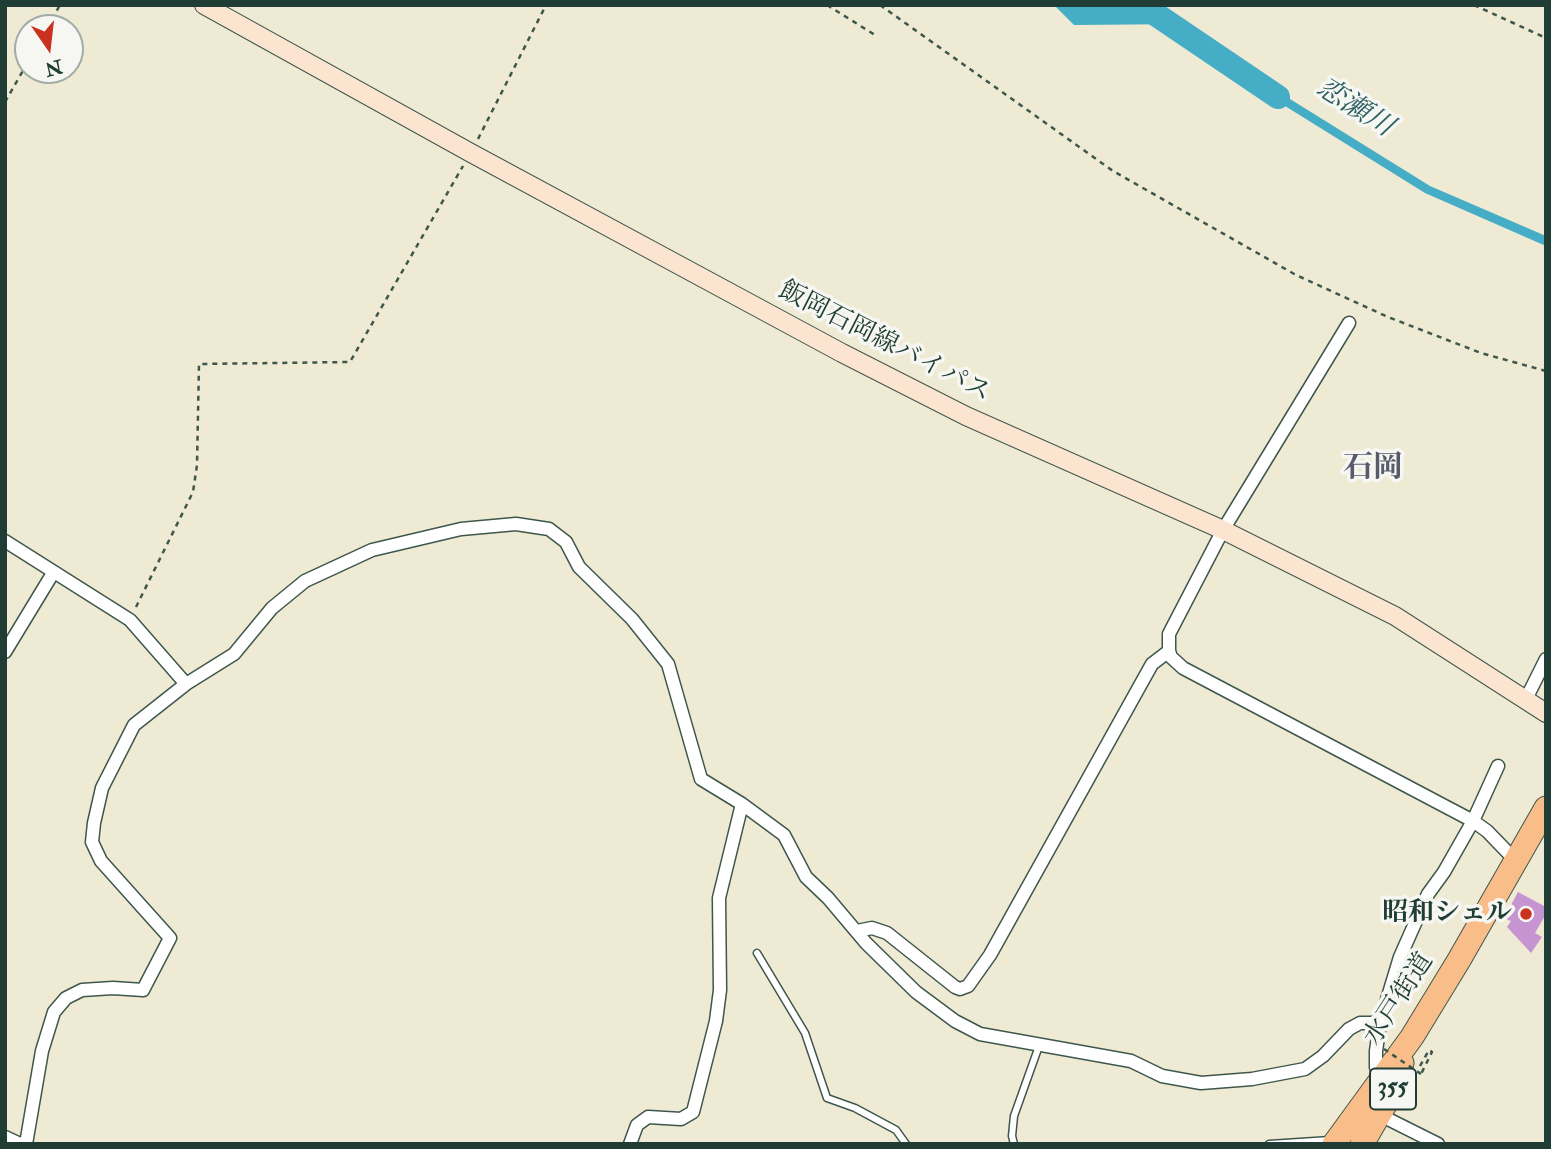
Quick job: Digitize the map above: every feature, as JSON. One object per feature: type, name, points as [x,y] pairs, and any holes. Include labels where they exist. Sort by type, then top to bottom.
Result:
[{"type":"highway","name":"水戸街道","points":[[1335,1142],[1365,1124],[1412,1037],[1517,862],[1546,808]]},
{"type":"main road","name":"飯岡石岡線バイパス","points":[[204,5],[842,353],[965,416],[1223,530],[1395,616],[1546,713]]},
{"type":"street","points":[[1349,323],[1223,530],[1169,634],[1171,657],[1183,668],[1473,821],[1487,831],[1517,862]]},
{"type":"street","points":[[26,1144],[42,1051],[54,1012],[66,998],[82,990],[143,990],[170,938],[101,861],[92,842],[102,788],[134,725],[156,705],[234,654],[272,608],[305,582],[372,550],[461,529],[516,524],[549,529],[566,542],[579,567],[632,619],[668,664],[701,779],[742,804],[784,835],[806,877],[886,964],[916,992],[956,1021],[980,1034],[1131,1061],[1162,1076],[1201,1083],[1252,1079],[1306,1069],[1349,1029],[1360,1023],[1380,1023]]},
{"type":"street","points":[[5,541],[130,620],[186,684]]},
{"type":"street","points":[[5,652],[53,573]]},
{"type":"street","points":[[857,931],[872,928],[887,933],[956,987],[960,989],[968,986],[990,955],[1152,664],[1169,650]]},
{"type":"street","points":[[1527,699],[1546,659]]},
{"type":"street","points":[[1386,1086],[1376,1067],[1376,1051],[1380,1023],[1400,957],[1428,894],[1473,821],[1498,766]]},
{"type":"street","points":[[630,1144],[637,1125],[648,1117],[681,1119],[693,1112],[716,1021],[720,990],[719,898],[742,804]]},
{"type":"street","points":[[1365,1124],[1438,1144]]},
{"type":"street","points":[[5,1137],[20,1144]]},
{"type":"lane","points":[[757,953],[805,1033],[827,1098],[855,1108],[896,1130],[906,1144]]},
{"type":"lane","points":[[1014,1144],[1014,1116],[1040,1044]]},
{"type":"lane","points":[[1269,1144],[1335,1142]]},
{"type":"path","points":[[130,620],[193,492],[197,465],[199,364],[350,362],[471,153],[546,5]]},
{"type":"path","points":[[827,5],[875,35]]},
{"type":"path","points":[[880,5],[1113,171],[1296,275],[1434,335],[1481,353],[1546,371]]},
{"type":"path","points":[[1474,5],[1546,38]]},
{"type":"path","points":[[5,102],[15,84]]},
{"type":"path","points":[[1384,1049],[1421,1074],[1432,1052],[1429,1051],[1419,1067],[1415,1064]]},
{"type":"water","points":[[1054,5],[1162,5],[1188,24],[1074,25]]},
{"type":"water","points":[[1253,76],[1430,186],[1546,236],[1546,246],[1425,193],[1248,83]]},
{"type":"building","points":[[1518,892],[1546,907],[1546,914],[1535,933],[1542,937],[1531,953],[1507,927],[1511,921],[1504,918]]},
{"type":"waterway","name":"恋瀬川","points":[[1142,5],[1278,97]]},
{"type":"place","name":"昭和シェル","points":[[1526,914]]},
{"type":"district","name":"石岡","points":[[1373,470]]}]
